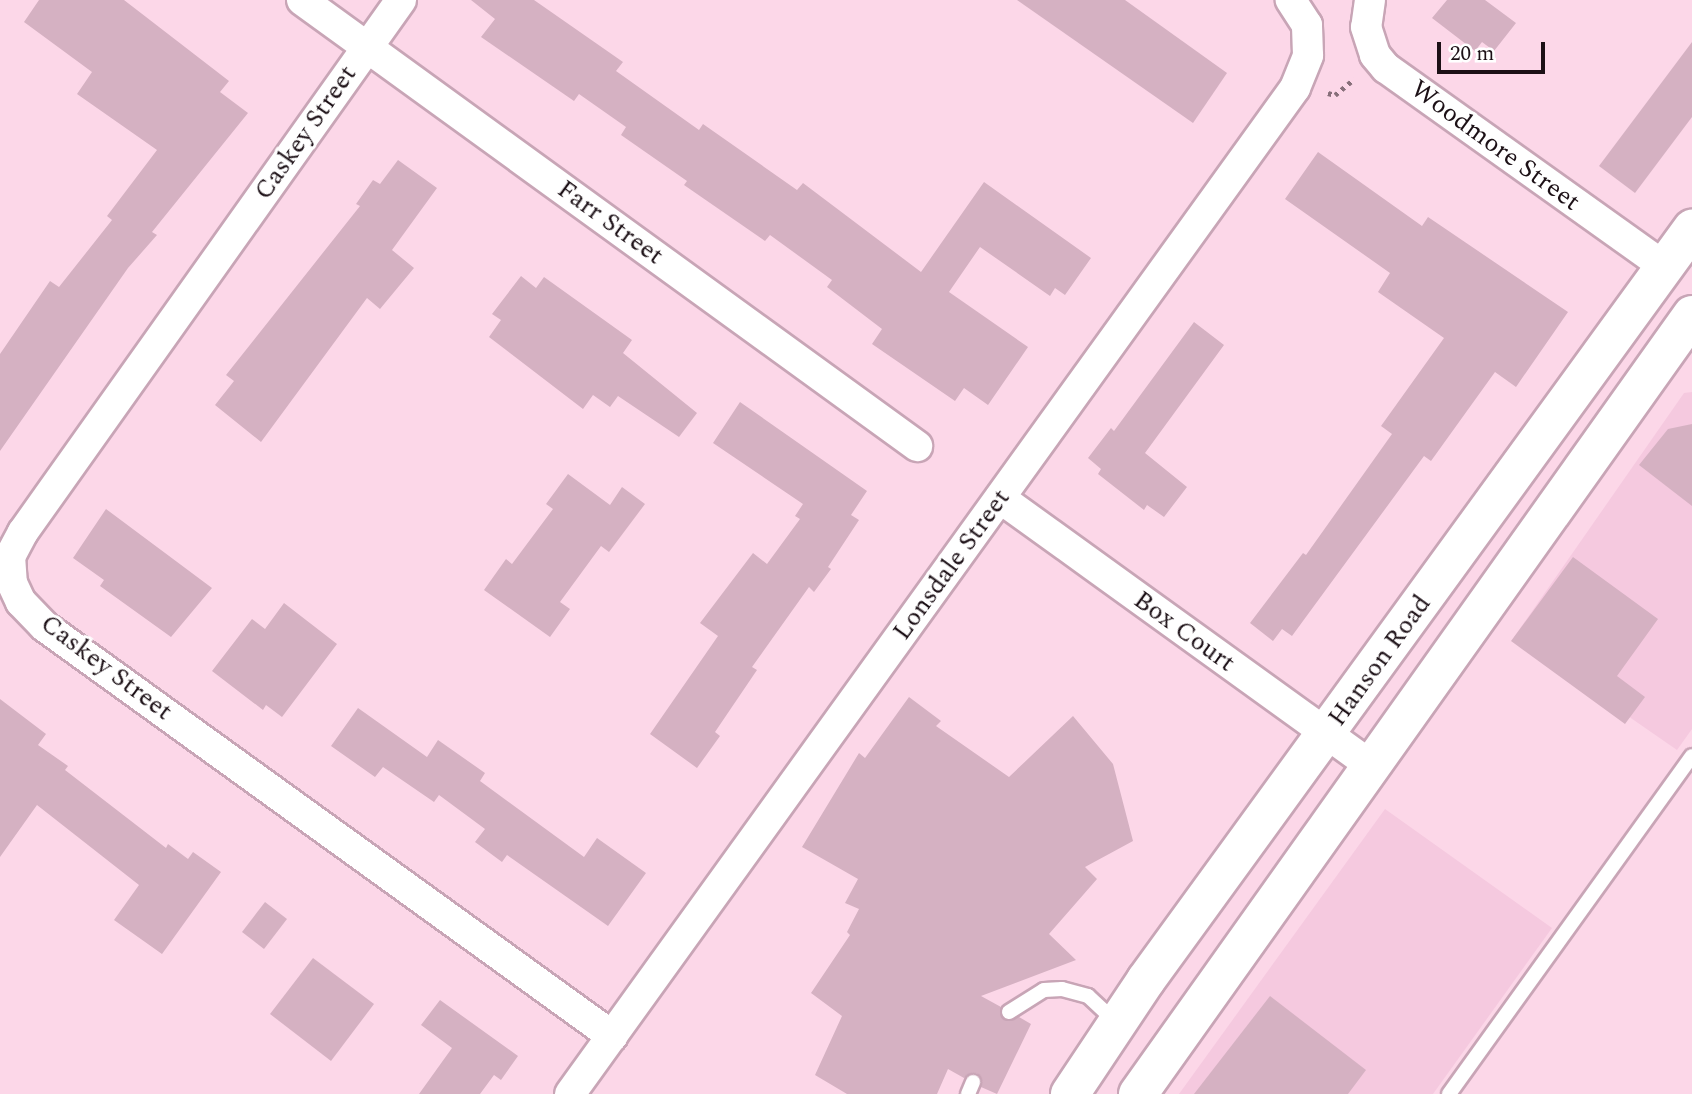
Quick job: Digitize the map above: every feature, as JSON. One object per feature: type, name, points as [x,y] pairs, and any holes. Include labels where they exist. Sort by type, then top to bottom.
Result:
[{"type":"main road","name":"Hanson Road","points":[[1070,1094],[1119,1025],[1146,980],[1692,229]]},
{"type":"main road","points":[[1665,267],[1692,317]]},
{"type":"main road","name":"Hanson Road","points":[[1138,1094],[1692,317]]},
{"type":"street","name":"Farr Street","points":[[302,0],[918,446]]},
{"type":"street","name":"Caskey Street","points":[[401,0],[23,532],[10,556],[12,583],[21,602],[44,626],[612,1036]]},
{"type":"street","name":"Lonsdale Street","points":[[570,1094],[1294,88],[1308,55],[1307,25],[1291,0]]},
{"type":"street","name":"Woodmore Street","points":[[1370,0],[1366,27],[1375,55],[1386,68],[1665,267]]},
{"type":"street","name":"Box Court","points":[[1000,498],[1370,765]]},
{"type":"lane","points":[[1448,1094],[1692,756]]},
{"type":"lane","points":[[1009,1012],[1044,990],[1062,989],[1088,996],[1119,1025]]},
{"type":"path","points":[[1321,91],[1335,96],[1357,76]]},
{"type":"shaded area","points":[[1692,392],[1692,729],[1677,750],[1514,637],[1684,393]]},
{"type":"shaded area","points":[[1385,809],[1552,928],[1433,1094],[1179,1094]]},
{"type":"building","points":[[39,0],[124,0],[229,81],[220,92],[248,113],[152,232],[157,235],[128,268],[0,451],[0,354],[50,281],[59,287],[112,220],[107,216],[157,150],[77,94],[92,72],[24,22]]},
{"type":"building","points":[[471,0],[534,0],[623,62],[616,71],[699,130],[703,124],[797,190],[803,183],[921,272],[984,182],[1091,258],[1065,295],[1055,288],[1050,296],[980,247],[949,292],[1028,347],[988,405],[964,388],[955,401],[872,344],[882,329],[827,287],[832,280],[770,235],[765,241],[684,185],[687,181],[621,135],[626,127],[579,94],[574,101],[481,37],[495,19]]},
{"type":"building","points":[[1017,0],[1125,0],[1227,73],[1193,123]]},
{"type":"building","points":[[1447,0],[1485,0],[1516,23],[1494,51],[1482,42],[1475,51],[1432,18]]},
{"type":"building","points":[[1692,42],[1692,117],[1635,193],[1599,166]]},
{"type":"building","points":[[1318,152],[1422,226],[1428,217],[1568,312],[1516,387],[1495,372],[1431,461],[1424,456],[1292,636],[1282,629],[1273,641],[1250,623],[1303,553],[1306,555],[1392,434],[1381,426],[1444,338],[1378,292],[1390,273],[1285,199]]},
{"type":"building","points":[[398,160],[437,188],[392,250],[414,268],[380,309],[367,298],[261,442],[215,405],[234,381],[226,375],[360,206],[356,204],[373,180],[380,184]]},
{"type":"building","points":[[521,276],[536,288],[544,277],[632,340],[623,353],[697,413],[679,437],[618,396],[610,407],[593,395],[583,409],[489,337],[501,320],[492,314]]},
{"type":"building","points":[[1194,322],[1224,345],[1145,453],[1187,487],[1164,517],[1147,505],[1144,510],[1098,474],[1101,469],[1088,458],[1111,428],[1114,431]]},
{"type":"building","points":[[740,402],[867,491],[851,515],[859,520],[828,567],[831,569],[814,592],[809,587],[752,667],[757,670],[715,732],[720,736],[697,768],[650,734],[718,636],[700,623],[753,553],[767,564],[800,519],[795,516],[803,504],[713,443]]},
{"type":"building","points":[[1692,424],[1692,506],[1639,465],[1668,429]]},
{"type":"building","points":[[568,474],[610,505],[622,487],[645,504],[609,552],[601,546],[560,602],[570,609],[550,637],[484,590],[506,559],[512,564],[553,509],[546,504]]},
{"type":"building","points":[[106,509],[212,588],[171,637],[100,586],[104,580],[73,558]]},
{"type":"building","points":[[1573,557],[1658,619],[1617,676],[1645,697],[1625,724],[1511,641]]},
{"type":"building","points":[[284,603],[337,644],[282,717],[266,705],[263,710],[212,671],[252,619],[265,629]]},
{"type":"building","points":[[909,697],[941,721],[936,726],[1009,777],[1073,716],[1113,764],[1133,841],[1085,867],[1097,879],[1049,934],[1076,960],[981,996],[1001,1007],[1004,1020],[1019,1017],[1031,1024],[997,1094],[981,1087],[977,1073],[964,1078],[948,1069],[937,1094],[847,1094],[815,1075],[842,1016],[811,993],[850,935],[847,932],[859,909],[845,903],[858,879],[802,847],[859,753],[865,758]]},
{"type":"building","points":[[0,699],[46,734],[38,745],[68,766],[65,770],[166,848],[168,844],[188,859],[193,852],[221,872],[162,954],[114,920],[139,885],[37,805],[0,857]]},
{"type":"building","points":[[358,708],[427,757],[438,740],[485,773],[480,781],[584,857],[597,838],[646,873],[608,926],[507,855],[502,862],[475,842],[485,829],[439,795],[434,802],[383,767],[375,777],[331,746]]},
{"type":"building","points":[[265,902],[287,919],[264,949],[242,932]]},
{"type":"building","points":[[313,958],[374,1004],[331,1061],[270,1014]]},
{"type":"building","points":[[1270,996],[1366,1070],[1348,1094],[1194,1094]]},
{"type":"building","points":[[440,1000],[518,1056],[501,1080],[494,1075],[480,1094],[419,1094],[452,1048],[421,1025]]}]
